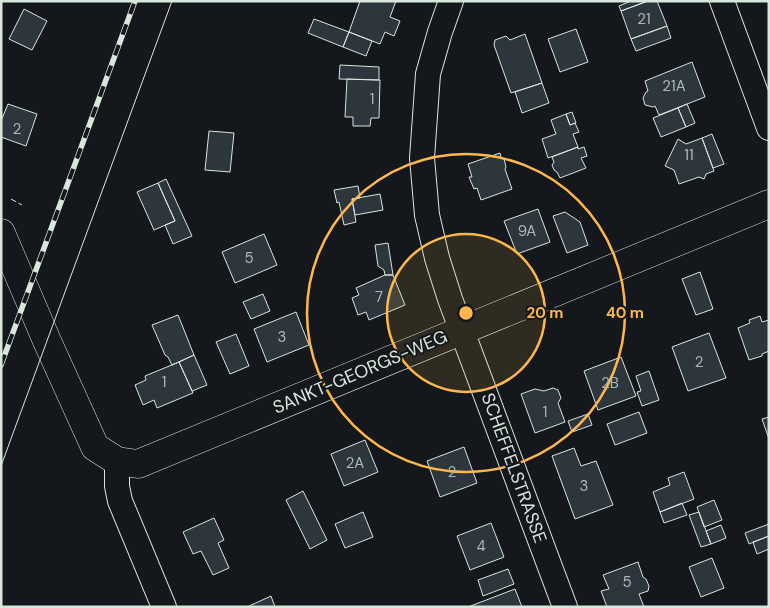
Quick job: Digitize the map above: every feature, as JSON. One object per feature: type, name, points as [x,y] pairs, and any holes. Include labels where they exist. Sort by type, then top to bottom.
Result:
[{"type":"street","name":"SCHEFFELSTRASSE","points":[[451,1],[428,74],[422,158],[427,215],[437,258],[450,299],[566,607]]},
{"type":"street","points":[[722,1],[769,128]]},
{"type":"street","name":"SANKT-GEORGS-WEG","points":[[117,461],[138,464],[769,204]]},
{"type":"street","points":[[1,233],[47,341],[96,447],[117,461],[117,486],[120,501],[164,607]]},
{"type":"building","points":[[360,1],[396,1],[390,17],[400,21],[394,36],[385,32],[380,44],[349,32]]},
{"type":"building","points":[[631,1],[648,1],[621,11],[619,6]]},
{"type":"building","points":[[648,1],[657,1],[667,26],[631,39],[621,11]]},
{"type":"building","points":[[24,9],[47,21],[32,50],[9,39]]},
{"type":"building","points":[[314,19],[349,32],[343,47],[308,33]]},
{"type":"building","points":[[667,26],[671,38],[636,51],[631,39]]},
{"type":"building","points":[[576,29],[588,62],[560,72],[548,39]]},
{"type":"building","points":[[349,32],[372,41],[366,56],[343,47]]},
{"type":"building","points":[[525,34],[542,83],[511,93],[494,45],[495,40],[506,36],[510,40]]},
{"type":"building","points":[[692,62],[705,97],[659,115],[655,106],[645,105],[643,98],[648,91],[645,81]]},
{"type":"building","points":[[340,65],[379,67],[379,80],[339,79]]},
{"type":"building","points":[[347,79],[380,80],[379,118],[371,118],[370,126],[353,126],[353,117],[345,117]]},
{"type":"building","points":[[542,83],[549,103],[522,113],[515,92]]},
{"type":"building","points":[[8,104],[37,114],[26,146],[1,137],[1,121]]},
{"type":"building","points":[[687,104],[695,123],[686,127],[678,108]]},
{"type":"building","points":[[678,108],[686,127],[661,137],[653,118]]},
{"type":"building","points":[[572,112],[576,123],[570,125],[566,114]]},
{"type":"building","points":[[566,114],[570,125],[575,123],[579,132],[573,134],[578,147],[548,158],[542,139],[556,134],[551,120]]},
{"type":"building","points":[[209,131],[234,133],[230,172],[205,170]]},
{"type":"building","points":[[712,134],[724,164],[713,168],[702,138]]},
{"type":"building","points":[[702,138],[714,171],[706,174],[704,179],[699,177],[679,184],[674,170],[665,166],[678,139],[686,144]]},
{"type":"building","points":[[578,147],[578,149],[584,147],[587,156],[581,158],[586,168],[560,178],[552,165],[554,162],[552,157]]},
{"type":"building","points":[[500,153],[504,159],[505,169],[512,189],[481,200],[477,188],[474,189],[469,177],[472,177],[468,164]]},
{"type":"building","points":[[166,179],[192,236],[173,244],[165,225],[175,221],[158,183]]},
{"type":"building","points":[[158,183],[175,221],[154,230],[137,192]]},
{"type":"building","points":[[358,186],[360,198],[352,199],[356,222],[344,225],[339,202],[337,203],[334,190]]},
{"type":"building","points":[[380,194],[383,210],[355,215],[352,199]]},
{"type":"building","points":[[538,209],[550,242],[517,254],[504,221]]},
{"type":"building","points":[[565,212],[580,222],[588,245],[567,253],[553,216]]},
{"type":"building","points":[[264,234],[277,265],[235,283],[222,252]]},
{"type":"building","points":[[388,243],[393,275],[385,275],[384,270],[378,266],[375,245]]},
{"type":"building","points":[[700,272],[713,309],[696,315],[682,279]]},
{"type":"building","points":[[385,275],[393,275],[405,305],[369,320],[366,312],[358,315],[352,298],[359,295],[356,288]]},
{"type":"building","points":[[263,294],[270,311],[251,319],[243,302]]},
{"type":"building","points":[[296,312],[309,345],[267,362],[254,329]]},
{"type":"building","points":[[178,315],[194,355],[172,365],[165,355],[152,325]]},
{"type":"building","points":[[760,316],[762,322],[769,320],[769,351],[762,354],[762,356],[749,360],[738,328],[750,323],[749,320]]},
{"type":"building","points":[[709,333],[726,378],[688,391],[672,347]]},
{"type":"building","points":[[236,334],[249,366],[230,374],[216,342]]},
{"type":"building","points":[[194,355],[207,385],[192,391],[179,362]]},
{"type":"building","points":[[621,357],[636,396],[598,410],[584,371]]},
{"type":"building","points":[[179,362],[193,393],[157,408],[154,400],[143,405],[135,385],[146,380],[145,376]]},
{"type":"building","points":[[649,371],[659,400],[642,406],[637,392],[641,391],[636,376]]},
{"type":"building","points":[[553,388],[558,390],[561,398],[558,403],[565,422],[535,433],[521,394],[535,389],[544,391]]},
{"type":"building","points":[[639,412],[647,433],[615,445],[607,424]]},
{"type":"building","points":[[588,414],[592,425],[572,432],[568,421]]},
{"type":"building","points":[[769,417],[769,439],[762,419]]},
{"type":"building","points":[[365,440],[378,472],[344,486],[331,454]]},
{"type":"building","points":[[464,447],[477,483],[440,497],[427,461]]},
{"type":"building","points":[[574,448],[581,466],[596,461],[613,505],[575,519],[552,456]]},
{"type":"building","points":[[684,472],[694,499],[660,512],[653,492],[670,485],[668,478]]},
{"type":"building","points":[[303,491],[327,540],[310,549],[286,500]]},
{"type":"building","points":[[714,500],[722,520],[704,527],[697,507]]},
{"type":"building","points":[[682,503],[687,515],[664,523],[660,512]]},
{"type":"building","points":[[363,512],[373,537],[345,548],[335,524]]},
{"type":"building","points":[[699,512],[711,544],[701,547],[689,515]]},
{"type":"building","points":[[214,518],[224,540],[218,543],[229,568],[213,575],[201,551],[193,554],[183,532]]},
{"type":"building","points":[[491,523],[504,557],[470,570],[457,536]]},
{"type":"building","points":[[769,524],[769,536],[749,544],[745,533]]},
{"type":"building","points":[[721,525],[726,538],[711,544],[706,531]]},
{"type":"building","points":[[769,536],[769,549],[757,554],[753,542]]},
{"type":"building","points":[[712,558],[724,588],[701,597],[689,567]]},
{"type":"building","points":[[638,562],[643,577],[649,586],[648,591],[639,594],[644,607],[607,607],[601,591],[609,589],[603,575]]},
{"type":"building","points":[[508,569],[514,584],[483,596],[478,580]]},
{"type":"building","points":[[515,589],[522,607],[468,607]]},
{"type":"building","points":[[271,596],[275,607],[247,607]]},
{"type":"tram line","points":[[1,466],[172,1]]},
{"type":"railway","points":[[1,365],[135,1]]},
{"type":"fence","points":[[11,199],[22,205]]}]
